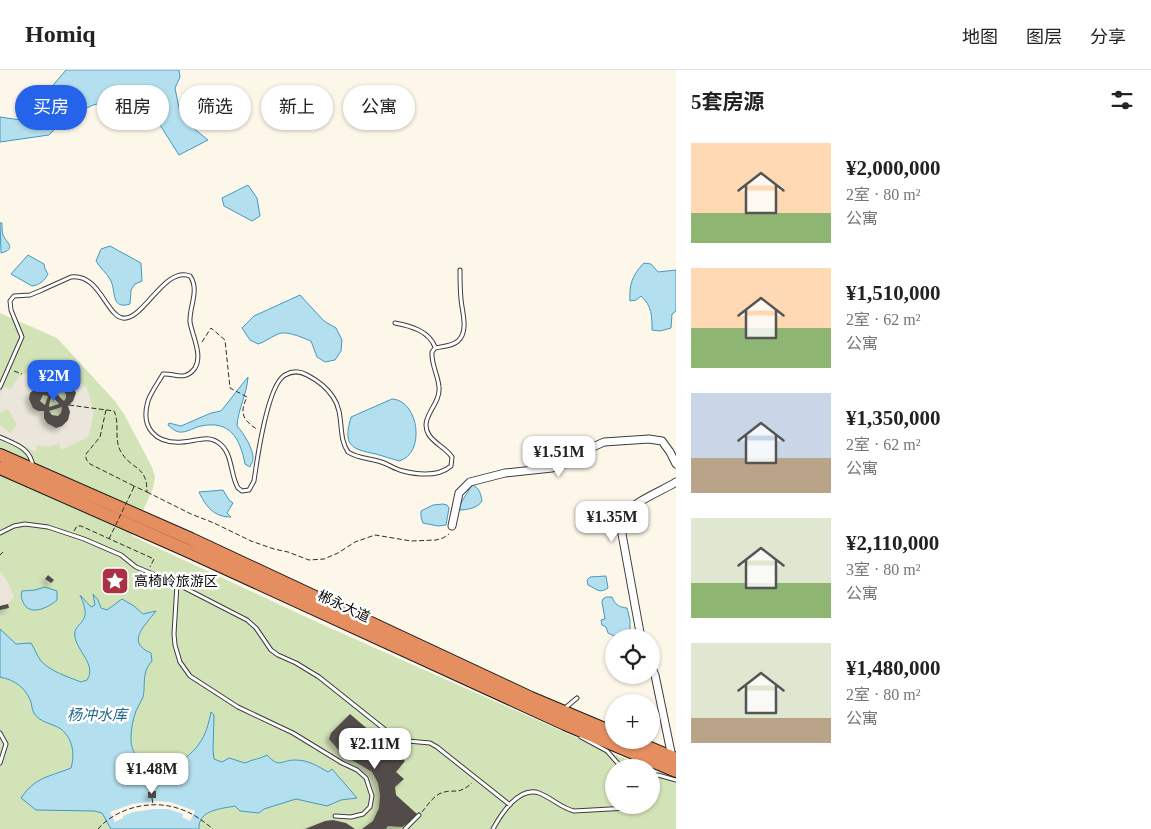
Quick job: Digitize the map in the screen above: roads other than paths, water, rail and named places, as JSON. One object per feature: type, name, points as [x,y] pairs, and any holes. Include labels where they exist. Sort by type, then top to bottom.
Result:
[{"type":"highway","name":"郴永大道","points":[[0,455],[191,539],[561,719],[605,731]]},
{"type":"highway","name":"郴永大道","points":[[0,468],[676,771]]},
{"type":"highway","points":[[652,749],[674,758]]},
{"type":"street","points":[[452,526],[459,494],[470,482],[505,473],[552,468],[567,463],[592,447],[604,442],[649,439],[662,441],[676,464]]},
{"type":"street","points":[[639,629],[622,534],[624,519],[628,510],[676,482]]},
{"type":"street","points":[[657,684],[674,758]]},
{"type":"lane","points":[[435,348],[451,345],[458,341],[463,334],[464,316],[461,300],[460,270]]},
{"type":"lane","points":[[0,387],[22,337],[11,310],[10,301],[12,298],[42,290],[76,276],[86,280],[100,291],[114,314],[124,319],[136,313],[156,291],[178,276],[183,274],[190,276],[195,290],[190,319],[198,356],[194,368],[184,376],[178,377],[163,374],[150,397],[146,420],[151,432],[157,437],[175,442],[204,438],[218,442],[224,448],[236,485],[242,491],[249,490],[254,481],[266,416],[281,378],[285,374],[298,372],[313,378],[336,402],[340,413],[344,443],[348,452],[362,458],[380,461],[402,471],[420,474],[442,473],[451,466],[452,456],[428,434],[426,426],[426,419],[439,396],[432,356],[435,348]]},
{"type":"lane","points":[[395,323],[410,326],[428,336],[435,348]]},
{"type":"lane","points":[[0,438],[27,451],[31,458],[33,470]]},
{"type":"lane","points":[[0,533],[14,526],[25,524],[48,526],[121,555],[136,567],[177,584],[247,620],[256,628],[271,650],[319,678],[386,732],[403,740],[424,742],[437,747],[510,805]]},
{"type":"lane","points":[[177,584],[175,645],[180,662],[190,676],[238,707],[293,733],[342,764],[357,770],[366,778],[372,796],[370,808],[362,814],[351,817],[336,816]]},
{"type":"lane","points":[[577,698],[561,719],[587,741],[607,751],[614,759]]},
{"type":"lane","points":[[0,733],[6,744],[0,762]]},
{"type":"lane","points":[[660,776],[676,780]]},
{"type":"lane","points":[[493,829],[498,819],[510,805],[524,794],[531,792],[538,793],[566,809],[574,811],[605,809]]},
{"type":"lane","points":[[405,829],[419,815]]},
{"type":"water","points":[[66,70],[179,70],[180,77],[175,88],[179,108],[179,130],[196,130],[208,140],[179,155],[163,130],[169,130],[169,85],[97,85],[97,104],[87,108],[87,85],[53,85]]},
{"type":"water","points":[[0,117],[15,119],[15,130],[54,130],[49,135],[0,142]]},
{"type":"water","points":[[248,185],[257,198],[260,216],[252,221],[224,206],[222,198]]},
{"type":"water","points":[[0,223],[2,223],[3,235],[10,248],[1,253]]},
{"type":"water","points":[[110,246],[141,263],[142,281],[135,284],[131,290],[130,304],[124,305],[117,302],[108,275],[96,261],[101,249]]},
{"type":"water","points":[[28,255],[44,264],[48,274],[37,285],[32,286],[11,274]]},
{"type":"water","points":[[644,263],[651,264],[658,272],[676,270],[676,311],[672,314],[671,328],[660,331],[652,330],[651,312],[645,300],[641,296],[636,300],[630,301],[632,280]]},
{"type":"water","points":[[300,295],[324,321],[336,328],[342,340],[341,351],[335,360],[325,362],[317,357],[311,341],[299,336],[280,333],[258,344],[250,340],[242,328],[254,316]]},
{"type":"water","points":[[248,377],[237,426],[252,451],[253,460],[250,467],[245,464],[237,439],[226,429],[211,425],[180,432],[168,425],[169,423],[181,426],[211,413],[221,411]]},
{"type":"water","points":[[392,399],[401,402],[408,408],[416,428],[416,439],[413,448],[408,456],[399,461],[360,450],[351,444],[348,434],[351,417]]},
{"type":"water","points":[[472,485],[479,491],[482,501],[475,507],[459,510],[459,506]]},
{"type":"water","points":[[223,490],[233,503],[227,513],[231,517],[225,517],[211,510],[199,492]]},
{"type":"water","points":[[443,504],[449,508],[446,525],[438,526],[423,523],[421,511],[433,505]]},
{"type":"water","points":[[606,576],[608,588],[605,590],[598,590],[588,585],[587,580],[590,577]]},
{"type":"water","points":[[45,587],[57,591],[57,600],[39,610],[26,607],[21,595],[22,591]]},
{"type":"water","name":"杨冲水库","points":[[93,594],[101,608],[107,610],[122,599],[143,614],[156,611],[143,628],[138,639],[143,649],[151,653],[152,661],[146,670],[143,697],[135,714],[131,735],[133,751],[146,766],[158,770],[165,769],[188,756],[204,737],[211,712],[214,715],[214,759],[222,762],[229,758],[245,763],[267,755],[278,763],[290,760],[304,761],[328,772],[332,769],[357,798],[341,800],[327,806],[296,799],[264,809],[259,813],[240,811],[235,806],[223,808],[206,814],[202,818],[199,829],[111,829],[102,813],[94,811],[36,810],[21,798],[37,782],[71,768],[72,747],[68,737],[61,729],[43,721],[37,716],[33,711],[29,697],[23,689],[10,680],[0,677],[0,629],[16,644],[31,643],[41,661],[54,671],[81,682],[87,680],[90,669],[86,658],[76,642],[75,632],[82,622],[85,613],[80,595],[91,607],[95,605]]},
{"type":"water","points":[[612,597],[618,605],[627,608],[630,629],[607,629],[602,625],[601,620],[605,619],[603,599]]},
{"type":"place","name":"高椅岭旅游区","points":[[115,581]]}]
